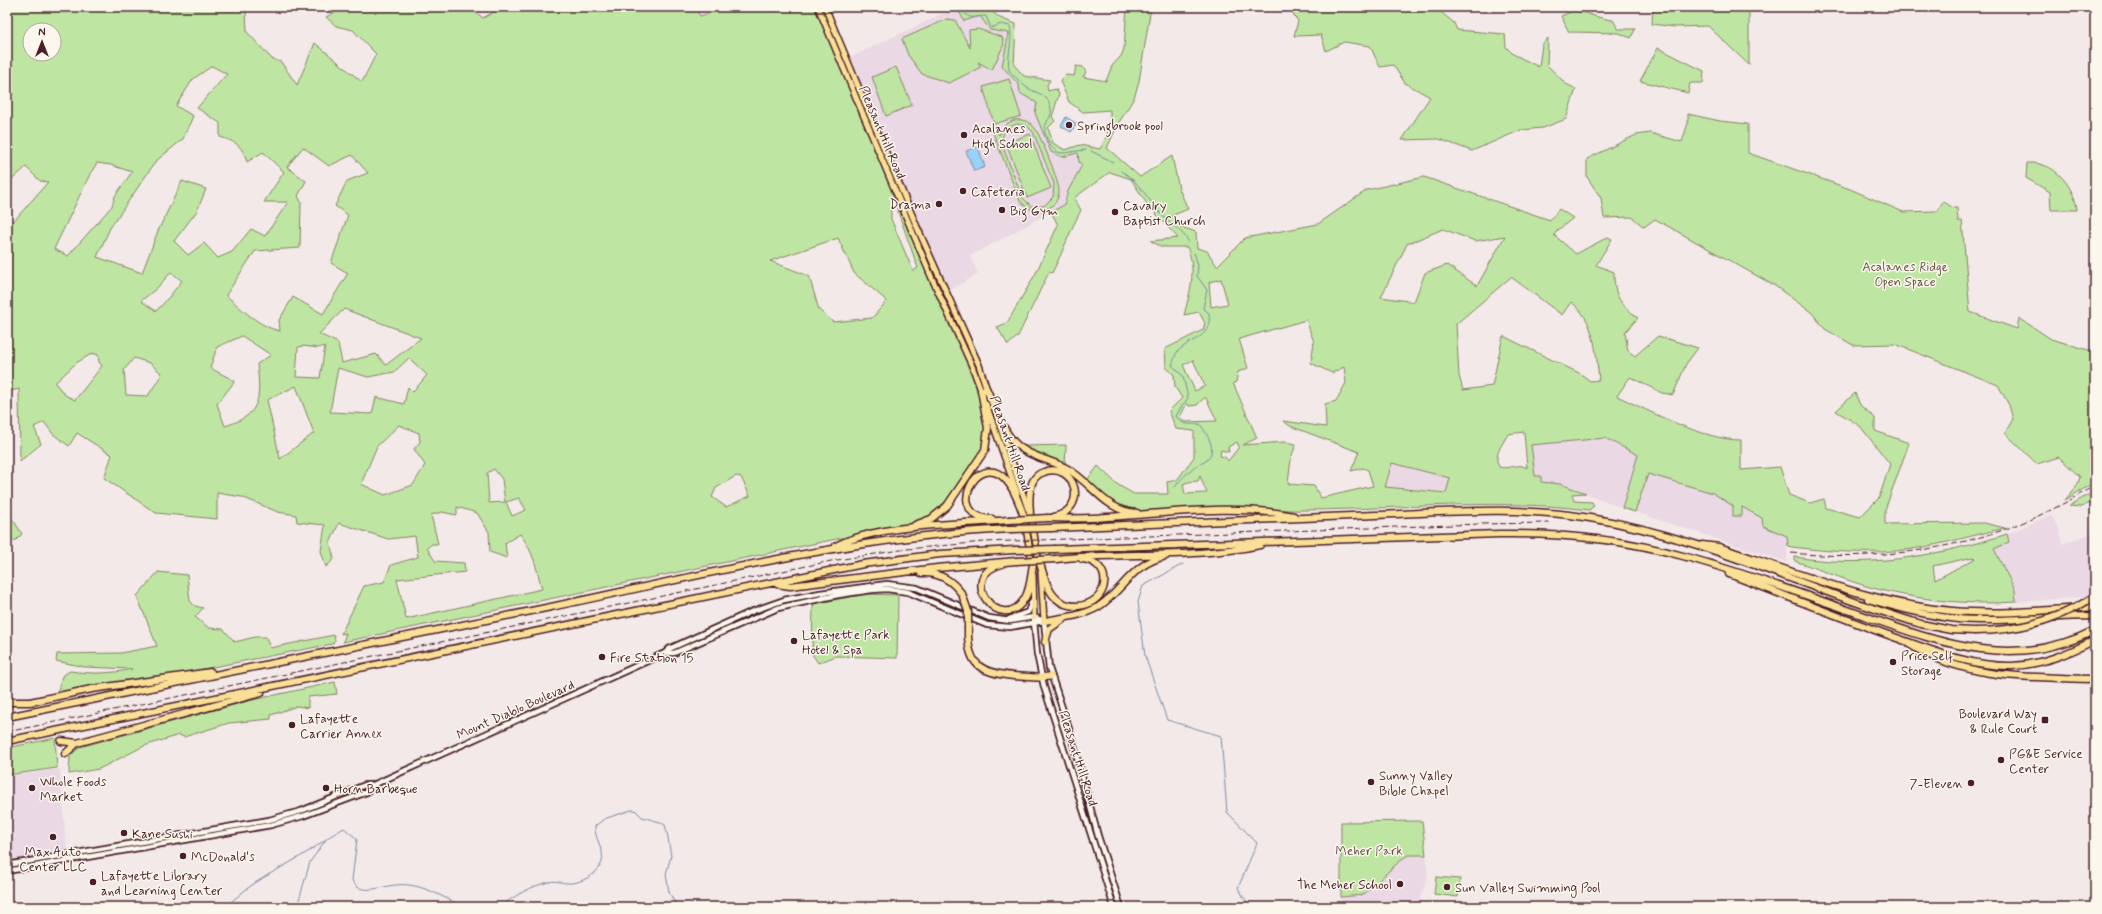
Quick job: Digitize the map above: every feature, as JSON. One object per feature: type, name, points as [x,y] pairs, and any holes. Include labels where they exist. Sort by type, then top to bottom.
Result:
[{"type":"highway","points":[[984,389],[1006,432],[1022,449],[1071,470],[1096,494],[1114,507],[1133,513],[1158,514]]},
{"type":"highway","points":[[903,529],[931,519],[943,510],[952,500],[981,456],[987,444],[988,434],[984,389]]},
{"type":"highway","points":[[1027,516],[1032,482],[1046,471],[1059,471],[1073,483],[1075,499],[1064,514],[1048,518]]},
{"type":"highway","points":[[1009,520],[981,517],[972,510],[967,501],[967,491],[977,476],[990,472],[996,473],[1006,480],[1027,516]]},
{"type":"highway","points":[[828,549],[845,541],[903,529],[1009,520],[1218,510],[1280,513],[1304,518]]},
{"type":"highway","points":[[7,702],[22,703],[180,676],[267,665],[351,649],[828,549],[922,535],[1011,529],[1495,511],[1546,512],[1607,521],[1689,544],[1735,558],[1914,622],[1944,629],[1974,631],[2003,630],[2032,624],[2066,612],[2095,596]]},
{"type":"highway","points":[[65,754],[77,744],[322,676],[894,560],[948,553],[1538,534],[1622,542],[1696,560],[1759,579],[1941,642],[1987,650],[2026,650],[2055,645],[2095,631]]},
{"type":"highway","points":[[773,584],[790,586],[869,576],[1016,561],[1246,548],[1274,542]]},
{"type":"highway","points":[[1689,544],[1720,547],[1870,595],[1930,608],[1983,612],[2095,607]]},
{"type":"highway","points":[[1044,621],[1066,617],[1097,607],[1132,574],[1146,564],[1161,557],[1190,552]]},
{"type":"highway","points":[[1735,558],[1750,561],[1892,606],[1936,616],[1982,620],[2095,616]]},
{"type":"highway","points":[[1040,564],[1051,591],[1062,603],[1080,606],[1092,602],[1100,596],[1104,582],[1102,571],[1096,564],[1086,559],[1056,559]]},
{"type":"highway","points":[[1696,560],[1826,612],[1901,639],[1965,659],[2008,666],[2053,659],[2095,640]]},
{"type":"highway","points":[[1016,561],[992,568],[984,577],[983,594],[988,604],[998,610],[1011,610],[1017,607],[1025,599],[1029,588],[1033,564]]},
{"type":"highway","points":[[869,576],[924,573],[938,575],[954,584],[962,594],[968,606],[968,646],[971,657],[984,670],[996,674],[1042,678],[1051,676]]},
{"type":"highway","points":[[1045,642],[1048,629],[1066,617]]},
{"type":"highway","points":[[1901,639],[1916,649],[1948,661],[1985,672],[2015,676],[2095,678]]},
{"type":"highway","points":[[7,717],[252,667]]},
{"type":"highway","points":[[7,741],[296,683]]},
{"type":"highway","points":[[61,741],[77,744]]},
{"type":"main road","name":"Pleasant Hill Road","points":[[818,7],[984,389],[1027,516],[1040,564],[1045,642],[1051,676],[1071,735],[1098,836],[1121,907]]},
{"type":"main road","name":"Pleasant Hill Road","points":[[825,7],[916,227],[979,365],[984,389]]},
{"type":"main road","name":"Pleasant Hill Road","points":[[1027,516],[1033,564],[1034,620],[1037,654],[1042,678],[1114,907]]},
{"type":"main road","name":"Mount Diablo Boulevard","points":[[7,865],[269,820],[301,811],[365,785],[373,785],[665,653],[669,649],[701,634],[776,603],[812,594],[879,585],[902,585],[917,588],[982,616],[1003,620],[1044,621]]},
{"type":"main road","name":"Mount Diablo Boulevard","points":[[665,653],[674,653],[755,617],[785,606],[840,594],[880,589],[901,590],[915,594],[987,625],[1010,627],[1034,620]]},
{"type":"main road","points":[[1003,620],[1028,612],[1034,593]]},
{"type":"main road","name":"Mount Diablo Boulevard","points":[[7,872],[271,825],[323,809],[367,792],[373,785]]},
{"type":"shaded area","points":[[694,7],[730,7],[700,16]]},
{"type":"shaded area","name":"Acalanes High School","points":[[952,9],[980,16],[1009,33],[1002,66],[1040,101],[1042,120],[1053,143],[1084,160],[1068,191],[1064,205],[970,256],[978,274],[947,292],[847,59]]},
{"type":"shaded area","points":[[1605,438],[1638,455],[1622,508],[1574,488],[1541,482],[1534,476],[1531,445]]},
{"type":"shaded area","points":[[1392,463],[1450,478],[1446,493],[1385,487]]},
{"type":"shaded area","points":[[1648,474],[1713,493],[1733,506],[1742,507],[1762,518],[1764,526],[1787,536],[1787,562],[1635,512]]},
{"type":"shaded area","points":[[2051,515],[2059,528],[2063,544],[2095,532],[2095,590],[2084,597],[2016,602],[2015,590],[1994,549],[2009,542],[2007,534]]},
{"type":"shaded area","points":[[60,769],[67,856],[7,865],[7,776]]},
{"type":"shaded area","name":"The Meher School","points":[[1409,855],[1426,855],[1428,876],[1417,907],[1341,907],[1341,897],[1363,895],[1387,871]]},
{"type":"green space","points":[[7,7],[249,7],[246,11],[247,32],[272,59],[281,62],[297,85],[315,43],[362,82],[376,54],[353,30],[336,26],[326,17],[345,7],[469,7],[483,18],[503,7],[694,7],[700,16],[730,7],[818,7],[854,97],[972,366],[986,426],[981,451],[949,498],[931,515],[913,523],[343,642],[346,633],[341,634],[364,586],[384,582],[391,565],[418,557],[415,536],[388,539],[339,523],[330,543],[334,559],[326,567],[321,551],[325,525],[297,522],[296,515],[278,512],[242,497],[217,493],[217,519],[156,513],[104,478],[112,455],[77,433],[69,446],[53,434],[44,422],[34,427],[41,444],[20,461],[19,389],[7,392],[7,217],[13,222],[48,182],[40,181],[26,167],[7,184]],"holes":[[[212,66],[227,74],[197,108],[220,123],[220,137],[238,145],[247,162],[263,152],[284,172],[264,202],[288,202],[265,236],[251,229],[232,252],[218,258],[204,243],[188,255],[174,241],[197,211],[206,189],[182,181],[158,231],[142,273],[97,257],[110,228],[156,161],[183,139],[193,116],[176,106],[193,79]],[[303,147],[329,166],[352,155],[368,173],[347,181],[335,206],[348,215],[331,263],[348,273],[323,314],[293,297],[279,320],[280,331],[258,322],[226,295],[255,251],[300,248],[301,202],[298,196],[306,181],[287,167]],[[97,163],[111,165],[132,172],[115,196],[112,206],[68,256],[54,249],[90,174]],[[896,206],[918,268],[913,271],[891,219],[891,209]],[[838,238],[854,273],[887,301],[872,318],[833,322],[819,310],[809,276],[770,261]],[[171,272],[182,281],[156,311],[141,301],[158,287]],[[344,309],[421,338],[386,365],[376,354],[342,363],[338,343],[319,334]],[[242,336],[271,355],[257,364],[259,387],[256,404],[252,411],[246,417],[225,426],[217,404],[235,381],[210,368],[217,347]],[[303,346],[318,348],[325,346],[320,378],[296,377],[298,347]],[[93,353],[98,355],[99,362],[102,366],[75,400],[65,395],[55,383],[76,363]],[[134,358],[150,363],[162,374],[148,396],[126,395],[124,370]],[[409,358],[427,375],[413,392],[408,387],[404,404],[376,397],[372,414],[330,412],[338,368],[368,377],[394,372]],[[296,386],[314,433],[280,459],[267,400]],[[399,425],[419,433],[420,442],[414,449],[425,465],[413,485],[385,495],[361,484],[377,446]],[[494,469],[502,479],[505,502],[489,503],[487,473]],[[736,476],[741,477],[750,496],[726,507],[712,497],[716,488]],[[519,498],[526,510],[512,516],[506,502]],[[457,507],[477,513],[489,532],[490,552],[507,558],[505,543],[520,534],[531,553],[542,589],[406,619],[397,579],[465,572],[464,563],[435,561],[427,548],[432,544],[438,544],[431,515],[442,512],[457,515]]]},
{"type":"green space","points":[[951,7],[966,7],[969,11],[989,9],[1000,18],[1016,24],[1014,65],[1024,76],[1050,80],[1047,85],[1048,91],[1056,89],[1059,94],[1052,117],[1055,121],[1048,128],[1053,143],[1065,150],[1080,145],[1100,149],[1108,130],[1110,110],[1083,112],[1069,102],[1060,81],[1066,75],[1074,76],[1076,66],[1083,67],[1086,72],[1083,77],[1106,81],[1112,66],[1121,56],[1124,49],[1127,7],[1151,7],[1139,81],[1134,98],[1118,124],[1107,148],[1140,177],[1172,156],[1179,189],[1188,209],[1171,216],[1181,227],[1196,232],[1197,248],[1207,251],[1217,266],[1245,238],[1318,224],[1367,190],[1424,177],[1550,220],[1559,209],[1573,218],[1554,235],[1576,254],[1608,237],[1612,239],[1596,265],[1614,272],[1615,287],[1619,298],[1626,308],[1638,318],[1625,332],[1628,351],[1635,356],[1658,336],[1698,348],[1686,364],[1673,395],[1662,393],[1630,377],[1617,396],[1661,417],[1694,430],[1726,439],[1741,440],[1741,470],[1780,467],[1789,495],[1810,503],[1824,499],[1826,508],[1860,517],[1879,498],[1890,464],[1860,426],[1836,411],[1855,393],[1860,405],[1875,418],[1875,431],[1909,443],[1885,510],[1885,524],[1984,523],[2005,528],[1936,545],[1897,551],[1852,552],[1792,547],[1788,546],[1787,536],[1763,526],[1762,518],[1742,507],[1742,516],[1733,516],[1733,506],[1713,493],[1648,474],[1635,512],[1622,508],[1638,455],[1605,438],[1531,445],[1535,476],[1541,476],[1541,482],[1560,484],[1586,493],[1572,494],[1574,501],[1592,502],[1594,506],[1589,510],[1484,504],[1297,510],[1209,507],[1159,511],[1134,510],[1117,506],[1103,496],[1087,480],[1098,466],[1118,485],[1134,494],[1168,494],[1167,482],[1177,480],[1194,457],[1194,431],[1176,429],[1169,411],[1182,398],[1175,387],[1174,375],[1166,367],[1165,349],[1203,330],[1205,323],[1199,312],[1184,315],[1192,281],[1192,264],[1190,256],[1187,247],[1162,247],[1151,241],[1178,238],[1147,204],[1131,179],[1110,172],[1074,198],[1081,210],[1060,257],[1052,273],[1049,272],[1018,336],[1008,345],[997,327],[1007,323],[1036,273],[1058,225],[1051,212],[1064,205],[1068,191],[1082,165],[1079,162],[1078,153],[1062,157],[1051,152],[1035,113],[1037,103],[1020,93],[1019,85],[1002,66],[1009,33],[990,30],[980,16],[964,21],[959,11],[952,9]],"holes":[[[1443,229],[1475,241],[1505,236],[1477,286],[1447,265],[1425,273],[1414,302],[1381,297],[1407,244]],[[1511,277],[1562,315],[1571,302],[1579,309],[1590,327],[1593,337],[1599,380],[1590,381],[1581,374],[1503,336],[1492,386],[1463,390],[1459,376],[1456,324]],[[1221,279],[1228,304],[1211,307],[1209,282]],[[1306,320],[1314,342],[1311,363],[1332,373],[1344,367],[1346,383],[1336,401],[1325,404],[1326,427],[1283,421],[1290,426],[1359,452],[1351,471],[1363,468],[1368,470],[1373,486],[1321,498],[1314,486],[1288,484],[1291,458],[1296,444],[1285,442],[1243,445],[1257,438],[1233,383],[1236,382],[1238,372],[1248,368],[1239,339]],[[1193,360],[1205,386],[1195,391],[1183,365]],[[1204,398],[1206,398],[1217,421],[1184,422],[1180,417],[1187,403],[1189,406],[1197,405]],[[1524,432],[1527,468],[1524,466],[1506,468],[1499,467],[1497,458],[1501,446],[1508,434]],[[1237,442],[1239,447],[1228,461],[1225,457],[1220,456],[1221,450],[1229,452],[1228,447]],[[1392,463],[1450,478],[1446,493],[1385,487]],[[1200,476],[1207,493],[1185,494],[1183,484],[1198,481]]]},
{"type":"green space","points":[[1298,7],[1435,7],[1454,23],[1457,30],[1505,34],[1506,47],[1513,54],[1539,67],[1542,45],[1548,38],[1547,65],[1566,84],[1576,89],[1566,119],[1543,128],[1521,130],[1472,151],[1439,139],[1402,140],[1430,97],[1405,83],[1393,65],[1380,67],[1370,46],[1344,42],[1326,51],[1321,35],[1294,36],[1298,21],[1293,14]]},
{"type":"green space","points":[[1653,7],[1749,7],[1749,65],[1708,26],[1675,27],[1652,24]]},
{"type":"green space","points":[[1573,11],[1613,20],[1618,29],[1635,29],[1631,38],[1619,33],[1569,32],[1561,16]]},
{"type":"green space","points":[[947,19],[955,20],[970,48],[969,30],[978,29],[1002,37],[1004,44],[992,70],[978,62],[981,67],[949,83],[922,74],[908,55],[902,39]]},
{"type":"green space","points":[[1658,48],[1704,71],[1703,83],[1690,83],[1688,93],[1640,81]]},
{"type":"green space","points":[[896,67],[912,105],[886,116],[872,77]]},
{"type":"green space","points":[[1009,79],[1021,116],[994,124],[983,87]]},
{"type":"green space","name":"Acalanes Ridge Open Space","points":[[1688,114],[1720,121],[1748,124],[1748,153],[1850,189],[1903,212],[1938,211],[1943,201],[1953,208],[1957,208],[1958,221],[1962,221],[1970,312],[2017,329],[2019,318],[2051,339],[2095,352],[2095,482],[2065,500],[2077,486],[2080,477],[2059,457],[2037,464],[2005,433],[2013,419],[2009,405],[1998,385],[1895,344],[1853,345],[1825,329],[1811,312],[1775,286],[1655,219],[1644,227],[1632,217],[1604,218],[1601,198],[1587,177],[1587,159],[1636,135],[1650,133],[1682,142],[1688,123]]},
{"type":"green space","points":[[1014,120],[1023,120],[1030,123],[1037,131],[1049,159],[1059,192],[1054,204],[1049,208],[1043,210],[1030,209],[1020,201],[993,133],[997,132],[999,135],[1005,125]],"holes":[[[1018,124],[1027,126],[1033,132],[1054,184],[1053,197],[1044,206],[1031,206],[1022,197],[1002,143],[1003,135],[1007,129]]]},
{"type":"green space","points":[[1030,134],[1051,188],[1027,198],[1006,143]]},
{"type":"green space","points":[[2027,163],[2037,163],[2056,172],[2071,190],[2077,210],[2051,210],[2050,192],[2026,178]]},
{"type":"green space","points":[[1066,445],[1065,464],[1024,446]]},
{"type":"green space","points":[[2095,491],[2095,501],[2081,507],[2069,506]]},
{"type":"green space","points":[[7,514],[14,521],[22,534],[15,541],[7,535]]},
{"type":"green space","points":[[2007,534],[2009,542],[1994,549],[2015,590],[2016,602],[1983,603],[1933,600],[1862,585],[1795,561],[1795,557],[1849,562],[1876,561],[1929,554],[1981,542]],"holes":[[[1973,557],[1976,558],[1935,580],[1933,566]]]},
{"type":"green space","points":[[158,572],[187,575],[190,601],[195,606],[203,608],[195,617],[209,628],[223,629],[235,642],[255,637],[266,637],[270,648],[334,635],[335,641],[332,644],[187,672],[57,694],[62,676],[70,671],[101,673],[132,669],[85,667],[56,661],[57,654],[121,653],[157,646],[137,596]]},
{"type":"green space","points":[[866,594],[898,595],[897,658],[836,656],[818,663],[812,654],[813,604]]},
{"type":"green space","points":[[335,682],[337,694],[308,697],[308,708],[297,706],[271,715],[271,719],[229,723],[184,737],[179,735],[144,746],[99,769],[69,774],[70,756],[80,747],[248,701]]},
{"type":"green space","points":[[55,738],[57,768],[7,775],[7,748]]},
{"type":"green space","name":"Meher Park","points":[[1422,821],[1426,855],[1409,855],[1403,858],[1363,895],[1341,897],[1341,822]]},
{"type":"green space","name":"Sun Valley Swimming Pool","points":[[1436,877],[1460,879],[1458,897],[1434,894]]},
{"type":"water","name":"Springbrook pool","points":[[1066,117],[1077,124],[1071,132],[1061,126]]},
{"type":"water","points":[[978,147],[985,167],[974,171],[966,151]]},
{"type":"waterway","points":[[961,7],[968,16],[986,16],[991,28],[1001,24],[1010,26],[1011,37],[1009,70],[1026,87],[1043,96],[1048,101],[1051,111],[1046,123],[1045,132],[1052,147],[1060,153],[1086,150]]},
{"type":"waterway","points":[[1091,151],[1113,162]]},
{"type":"waterway","points":[[1121,171],[1133,180],[1166,219],[1184,235],[1189,242]]},
{"type":"waterway","points":[[1175,487],[1194,467],[1207,460],[1211,451],[1210,441],[1200,424],[1183,423],[1176,416],[1188,398],[1183,376],[1172,365],[1178,351],[1204,333],[1208,328],[1209,322],[1209,313],[1203,308],[1207,290],[1197,276],[1198,265],[1194,253]]},
{"type":"waterway","points":[[1183,564],[1143,586],[1138,602],[1145,656],[1167,720],[1221,736],[1227,812],[1257,843],[1238,888],[1250,907]]},
{"type":"waterway","points":[[500,907],[517,895],[536,886],[552,881],[572,883],[593,875],[600,867],[603,857],[596,835],[595,826],[604,819],[631,810],[635,810],[642,817],[665,825],[671,856],[666,874],[669,892],[677,907]]},
{"type":"waterway","points":[[297,907],[310,862],[327,838],[344,828],[357,839],[352,880],[355,885],[365,889],[396,885],[415,886],[423,888],[465,907]]},
{"type":"waterway","points":[[223,907],[251,886],[308,852],[325,840]]},
{"type":"railway","points":[[1791,553],[1871,555],[1949,545],[1987,535],[2024,522],[2060,505],[2095,485]]},
{"type":"railway","points":[[7,732],[831,561],[907,549],[984,542],[1480,524],[1550,523]]},
{"type":"place","name":"Springbrook pool","points":[[1069,125]]},
{"type":"place","name":"Acalanes High School","points":[[964,135]]},
{"type":"place","name":"Cafeteria","points":[[963,191]]},
{"type":"place","name":"Drama","points":[[939,204]]},
{"type":"place","name":"Big Gym","points":[[1002,210]]},
{"type":"place","name":"Cavalry Baptist Church","points":[[1115,212]]},
{"type":"place","name":"Lafayette Park Hotel & Spa","points":[[794,641]]},
{"type":"place","name":"Fire Station 15","points":[[602,657]]},
{"type":"place","name":"Price Self Storage","points":[[1893,662]]},
{"type":"place","name":"Boulevard Way & Rule Court","points":[[2045,720]]},
{"type":"place","name":"Lafayette Carrier Annex","points":[[292,725]]},
{"type":"place","name":"PG&E Service Center","points":[[2001,760]]},
{"type":"place","name":"Sunny Valley Bible Chapel","points":[[1371,782]]},
{"type":"place","name":"7-Eleven","points":[[1971,783]]},
{"type":"place","name":"Whole Foods Market","points":[[32,788]]},
{"type":"place","name":"Horn Barbeque","points":[[326,788]]},
{"type":"place","name":"Kane Sushi","points":[[124,833]]},
{"type":"place","name":"Max Auto Center LLC","points":[[53,837]]},
{"type":"place","name":"McDonald's","points":[[183,856]]},
{"type":"place","name":"Lafayette Library and Learning Center","points":[[93,882]]},
{"type":"place","name":"The Meher School","points":[[1400,884]]},
{"type":"place","name":"Sun Valley Swimming Pool","points":[[1447,887]]}]
